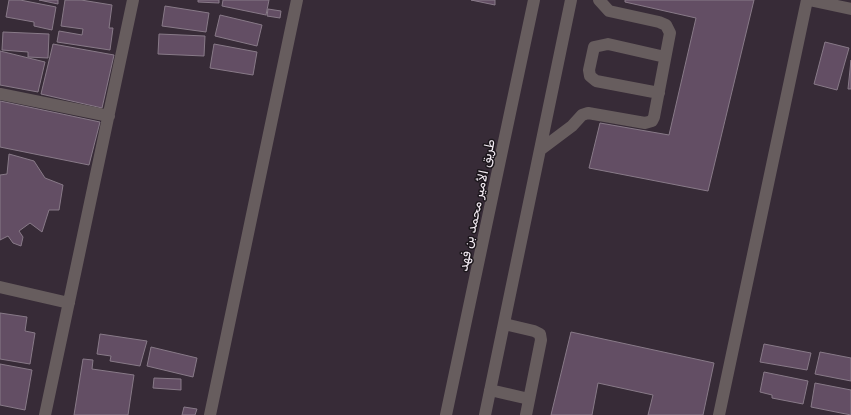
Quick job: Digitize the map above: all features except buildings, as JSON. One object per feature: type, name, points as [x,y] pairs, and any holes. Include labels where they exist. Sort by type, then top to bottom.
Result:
[{"type":"street","points":[[46,415],[133,0]]},
{"type":"street","points":[[210,415],[297,0]]},
{"type":"street","name":"طريق الأمير محمد بن فهد","points":[[446,415],[534,0]]},
{"type":"street","points":[[485,415],[571,0]]},
{"type":"street","points":[[540,150],[572,126],[582,115],[588,113],[645,123],[652,121],[670,33],[666,25],[659,22],[609,11],[599,0]]},
{"type":"street","points":[[719,415],[808,0],[851,9]]},
{"type":"street","points":[[658,93],[596,81],[590,76],[589,70],[594,47],[600,44],[608,44],[665,57]]},
{"type":"street","points":[[0,94],[109,116]]},
{"type":"street","points":[[0,287],[69,303]]},
{"type":"street","points":[[504,324],[534,331],[540,334],[541,340],[526,415]]},
{"type":"street","points":[[490,390],[529,399]]}]
